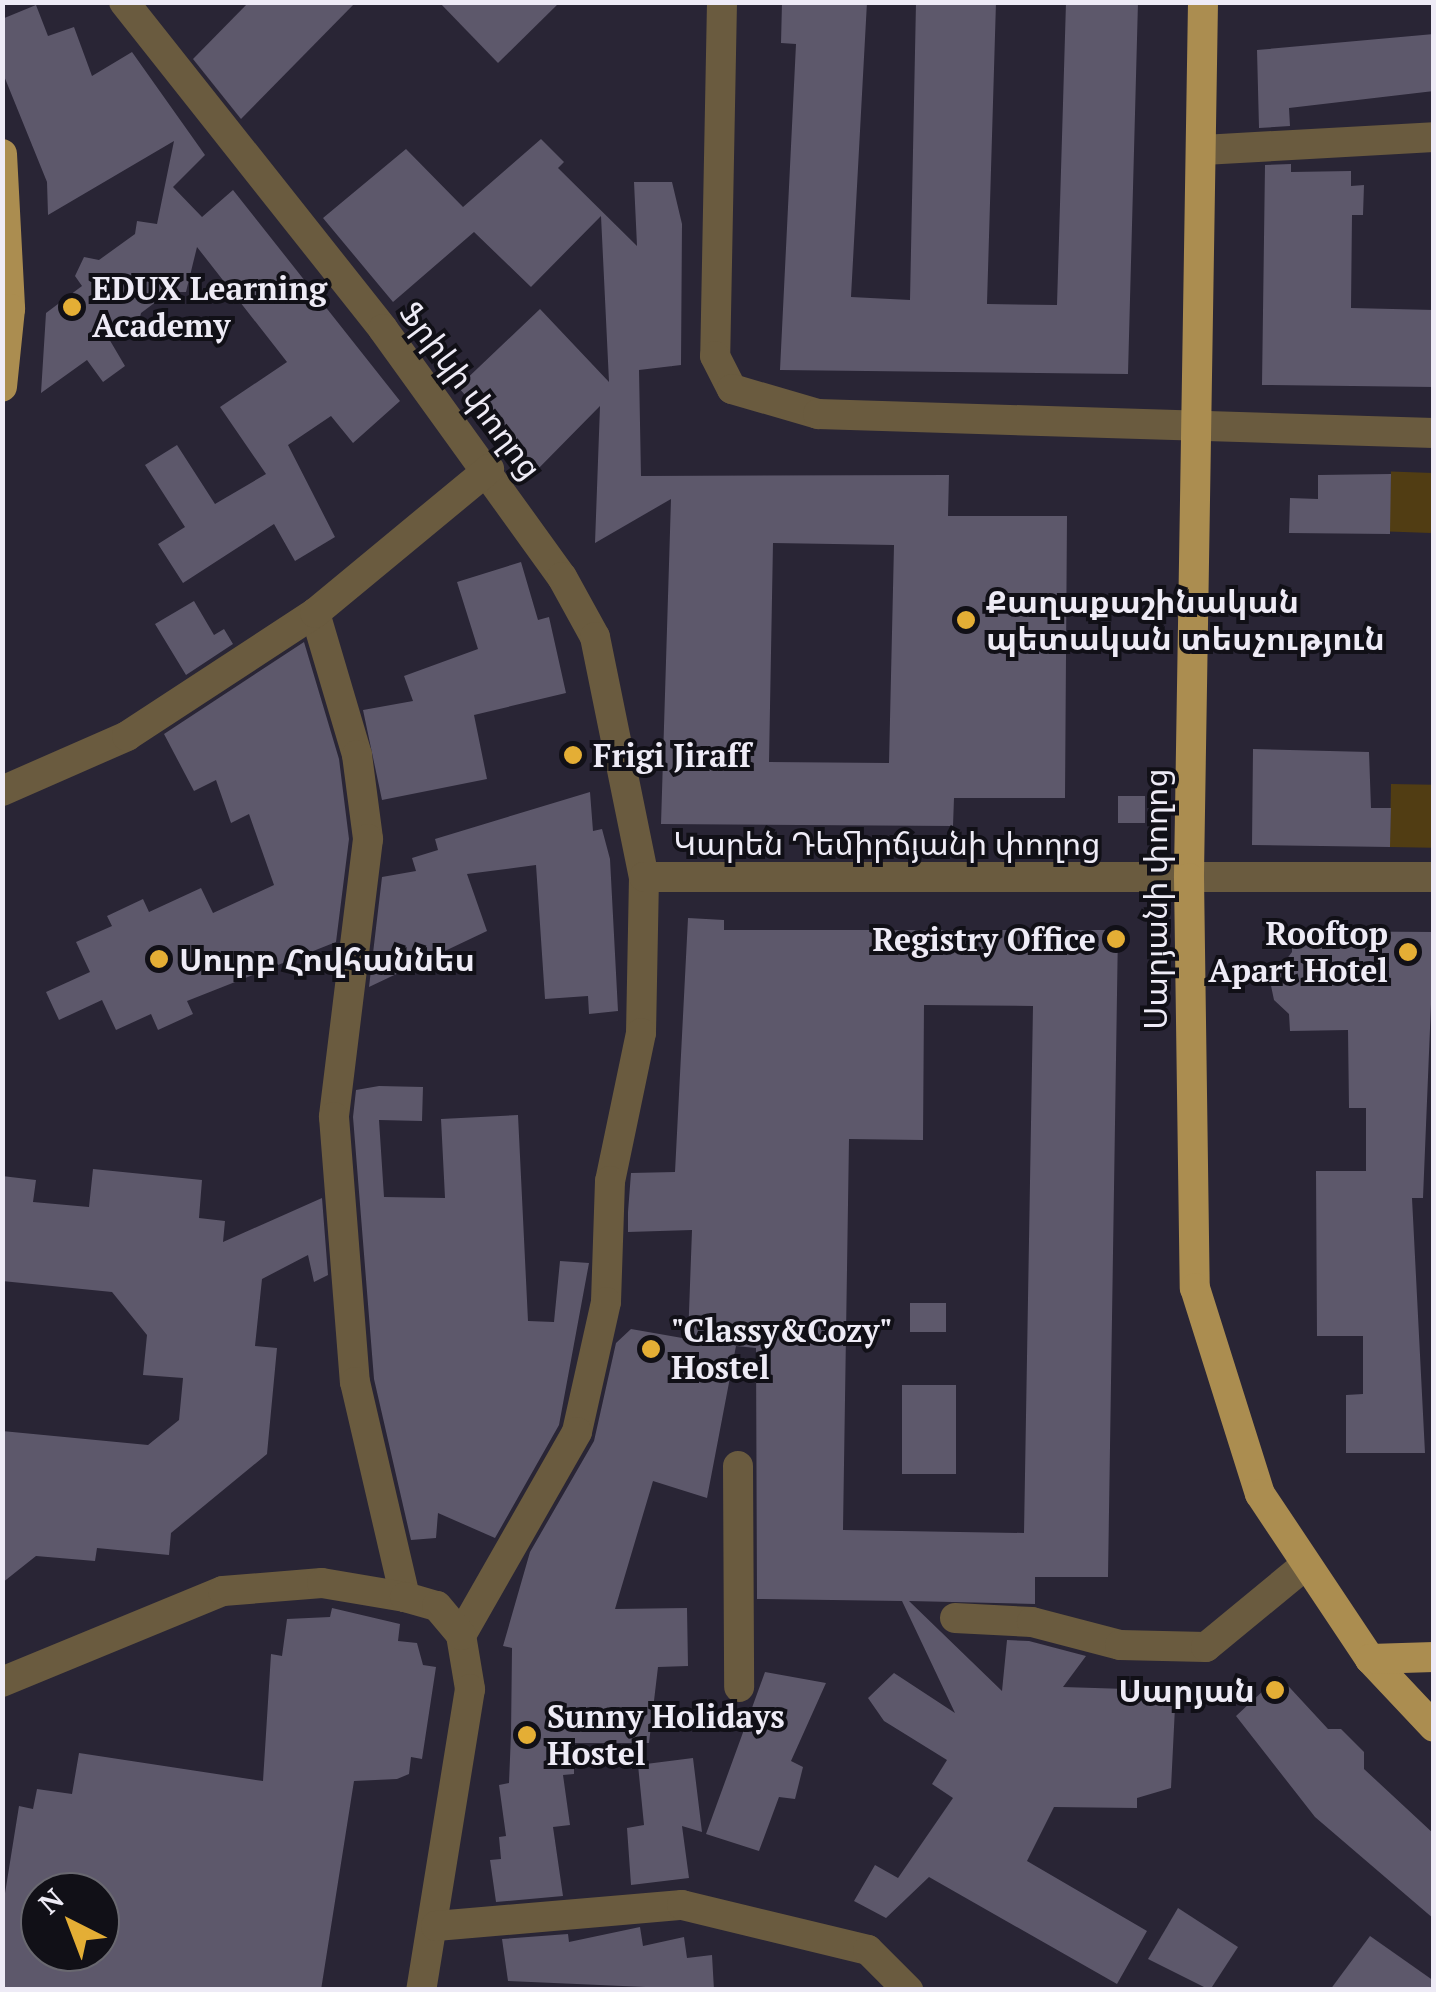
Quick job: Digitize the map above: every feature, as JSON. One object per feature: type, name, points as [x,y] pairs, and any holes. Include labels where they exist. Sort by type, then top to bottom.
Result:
[{"type":"main road","name":"Սարյանի փողոց","points":[[1204,2],[1203,150],[1192,430],[1189,878],[1196,1288],[1260,1494],[1303,1567],[1370,1659],[1422,1700],[1434,1727]]},
{"type":"main road","points":[[2,154],[10,309],[2,387]]},
{"type":"main road","points":[[1370,1659],[1434,1657]]},
{"type":"street","name":"Ֆրիկի փողոց","points":[[124,2],[489,469],[595,636],[644,877],[641,1032],[610,1181],[606,1302],[578,1432],[461,1635]]},
{"type":"street","points":[[722,2],[715,356],[732,389],[818,414],[1192,430],[1434,432]]},
{"type":"street","points":[[1203,150],[1434,137]]},
{"type":"street","points":[[2,791],[127,736],[315,613],[489,469]]},
{"type":"street","points":[[315,613],[346,707],[368,839],[334,1117],[355,1382],[405,1597]]},
{"type":"street","name":"Կարեն Դեմիրճյանի փողոց","points":[[644,877],[1434,877]]},
{"type":"street","points":[[738,1466],[739,1687]]},
{"type":"street","points":[[955,1618],[1032,1622],[1120,1646],[1206,1648],[1303,1567]]},
{"type":"street","points":[[2,1682],[223,1591],[322,1583],[437,1606],[461,1635],[470,1688],[436,1926],[421,1990]]},
{"type":"street","points":[[436,1926],[682,1905],[868,1950],[904,1988]]},
{"type":"shaded area","points":[[1391,472],[1433,473],[1431,533],[1389,531]]},
{"type":"shaded area","points":[[1391,784],[1433,785],[1432,848],[1390,847]]},
{"type":"building","points":[[249,2],[356,2],[241,119],[193,59]]},
{"type":"building","points":[[439,2],[560,2],[498,63]]},
{"type":"building","points":[[782,2],[867,2],[851,297],[910,300],[916,2],[996,2],[987,304],[1057,305],[1066,2],[1138,2],[1128,374],[780,370],[796,44],[781,43]]},
{"type":"building","points":[[36,5],[48,36],[74,27],[92,76],[132,52],[205,155],[173,187],[202,217],[233,190],[400,401],[353,443],[331,416],[288,445],[335,537],[295,561],[274,524],[183,583],[158,544],[185,527],[145,465],[177,445],[215,504],[266,474],[220,407],[287,362],[197,247],[186,292],[169,292],[141,313],[136,333],[102,327],[125,366],[103,382],[87,360],[41,393],[46,313],[82,286],[75,276],[84,257],[99,260],[135,234],[137,221],[157,224],[174,141],[48,215],[47,182],[2,71],[2,19]]},
{"type":"building","points":[[1434,34],[1434,91],[1289,108],[1290,126],[1259,128],[1257,50]]},
{"type":"building","points":[[541,139],[564,162],[558,168],[637,246],[634,182],[672,182],[682,224],[681,365],[639,370],[641,476],[949,475],[948,516],[1067,516],[1065,798],[954,798],[953,826],[661,824],[671,499],[595,543],[600,406],[534,473],[458,387],[540,309],[609,382],[601,216],[531,287],[474,232],[393,302],[323,218],[406,149],[463,207]],"holes":[[[773,543],[894,545],[889,763],[769,762]]]},
{"type":"building","points":[[1291,164],[1291,172],[1351,171],[1351,186],[1364,185],[1363,215],[1352,215],[1351,308],[1434,310],[1434,387],[1262,385],[1265,165]]},
{"type":"building","points":[[1391,474],[1390,534],[1289,533],[1290,498],[1318,499],[1318,475]]},
{"type":"building","points":[[521,562],[538,620],[549,617],[566,693],[474,715],[487,779],[382,800],[363,710],[413,701],[404,676],[478,649],[457,582]]},
{"type":"building","points":[[194,601],[214,635],[224,629],[233,644],[186,675],[155,624]]},
{"type":"building","points":[[304,642],[339,759],[349,839],[336,942],[187,1001],[193,1014],[158,1030],[151,1014],[116,1030],[102,1000],[59,1020],[46,992],[90,972],[76,942],[112,926],[107,916],[143,899],[149,912],[201,888],[213,913],[274,885],[249,814],[231,823],[216,780],[194,791],[164,734]]},
{"type":"building","points":[[1253,749],[1369,752],[1371,808],[1391,808],[1390,847],[1252,845]]},
{"type":"building","points":[[590,792],[593,831],[602,829],[610,859],[618,1011],[589,1014],[588,996],[545,999],[536,865],[467,874],[487,931],[369,987],[382,877],[416,871],[412,858],[438,850],[435,839]]},
{"type":"building","points":[[1118,796],[1145,796],[1145,823],[1118,823]]},
{"type":"building","points":[[688,918],[724,920],[724,930],[1118,930],[1108,1577],[1035,1577],[1035,1604],[909,1601],[1002,1691],[1007,1640],[1029,1641],[1086,1656],[1063,1687],[1158,1690],[1175,1707],[1171,1788],[1137,1798],[1137,1808],[1054,1807],[1027,1861],[1147,1931],[1117,1984],[929,1877],[886,1918],[854,1901],[875,1865],[898,1878],[953,1798],[932,1784],[947,1760],[884,1721],[868,1698],[894,1673],[955,1713],[902,1601],[757,1599],[756,1348],[736,1346],[707,1498],[653,1481],[615,1609],[687,1608],[688,1666],[658,1667],[649,1743],[574,1743],[574,1774],[563,1775],[570,1825],[553,1827],[563,1896],[496,1902],[490,1860],[501,1859],[499,1837],[506,1836],[499,1785],[509,1783],[511,1734],[512,1648],[503,1646],[530,1552],[594,1441],[616,1343],[631,1329],[688,1339],[692,1230],[628,1232],[631,1173],[675,1172]],"holes":[[[924,1005],[1033,1006],[1024,1533],[843,1530],[849,1139],[923,1140]]]},
{"type":"building","points":[[1292,931],[1434,932],[1423,1198],[1412,1198],[1425,1453],[1346,1453],[1346,1395],[1363,1394],[1363,1336],[1317,1336],[1316,1171],[1366,1171],[1366,1108],[1349,1108],[1348,1030],[1290,1031],[1289,1014],[1274,1000],[1270,981],[1292,952]]},
{"type":"building","points":[[423,1087],[422,1121],[379,1120],[384,1197],[445,1198],[441,1119],[518,1115],[528,1321],[554,1322],[560,1261],[589,1263],[559,1425],[495,1538],[438,1513],[436,1538],[411,1540],[374,1379],[353,1117],[356,1090]]},
{"type":"building","points":[[93,1169],[202,1180],[199,1218],[225,1221],[223,1242],[322,1198],[328,1275],[314,1282],[308,1255],[262,1279],[255,1346],[277,1348],[267,1454],[171,1533],[169,1555],[97,1548],[95,1561],[36,1556],[2,1583],[2,1431],[148,1445],[179,1420],[183,1378],[143,1375],[147,1335],[112,1292],[2,1281],[2,1176],[36,1180],[33,1202],[89,1207]]},
{"type":"building","points":[[910,1303],[946,1303],[946,1332],[910,1332]]},
{"type":"building","points":[[902,1385],[956,1385],[956,1474],[902,1474]]},
{"type":"building","points":[[332,1608],[400,1624],[398,1641],[417,1643],[423,1665],[436,1667],[422,1759],[411,1757],[409,1774],[397,1779],[354,1781],[321,1990],[2,1990],[2,1912],[19,1806],[33,1809],[37,1789],[72,1794],[79,1753],[263,1781],[271,1654],[282,1656],[287,1619],[330,1617]]},
{"type":"building","points":[[765,1672],[826,1683],[791,1761],[803,1767],[795,1799],[779,1797],[759,1851],[706,1834]]},
{"type":"building","points":[[1279,1676],[1328,1729],[1341,1729],[1364,1752],[1364,1769],[1434,1834],[1434,1919],[1315,1817],[1236,1716]]},
{"type":"building","points":[[693,1758],[702,1832],[682,1826],[689,1878],[631,1885],[627,1828],[644,1825],[638,1765]]},
{"type":"building","points":[[1178,1908],[1238,1947],[1210,1990],[1148,1959]]},
{"type":"building","points":[[640,1927],[643,1946],[684,1937],[687,1958],[712,1955],[714,1990],[508,1981],[502,1939],[568,1934],[569,1942]]},
{"type":"building","points":[[1370,1936],[1434,1981],[1434,1990],[1330,1990]]},
{"type":"place","name":"EDUX Learning Academy","points":[[72,307]]},
{"type":"place","name":"Քաղաքաշինական պետական տեսչություն","points":[[966,620]]},
{"type":"place","name":"Frigi Jiraff","points":[[573,755]]},
{"type":"place","name":"Registry Office","points":[[1116,939]]},
{"type":"place","name":"Rooftop Apart Hotel","points":[[1408,952]]},
{"type":"place","name":"Սուրբ Հովհաննես","points":[[159,959]]},
{"type":"place","name":"\"Classy&Cozy\" Hostel","points":[[651,1349]]},
{"type":"place","name":"Սարյան","points":[[1275,1690]]},
{"type":"place","name":"Sunny Holidays Hostel","points":[[527,1735]]}]
